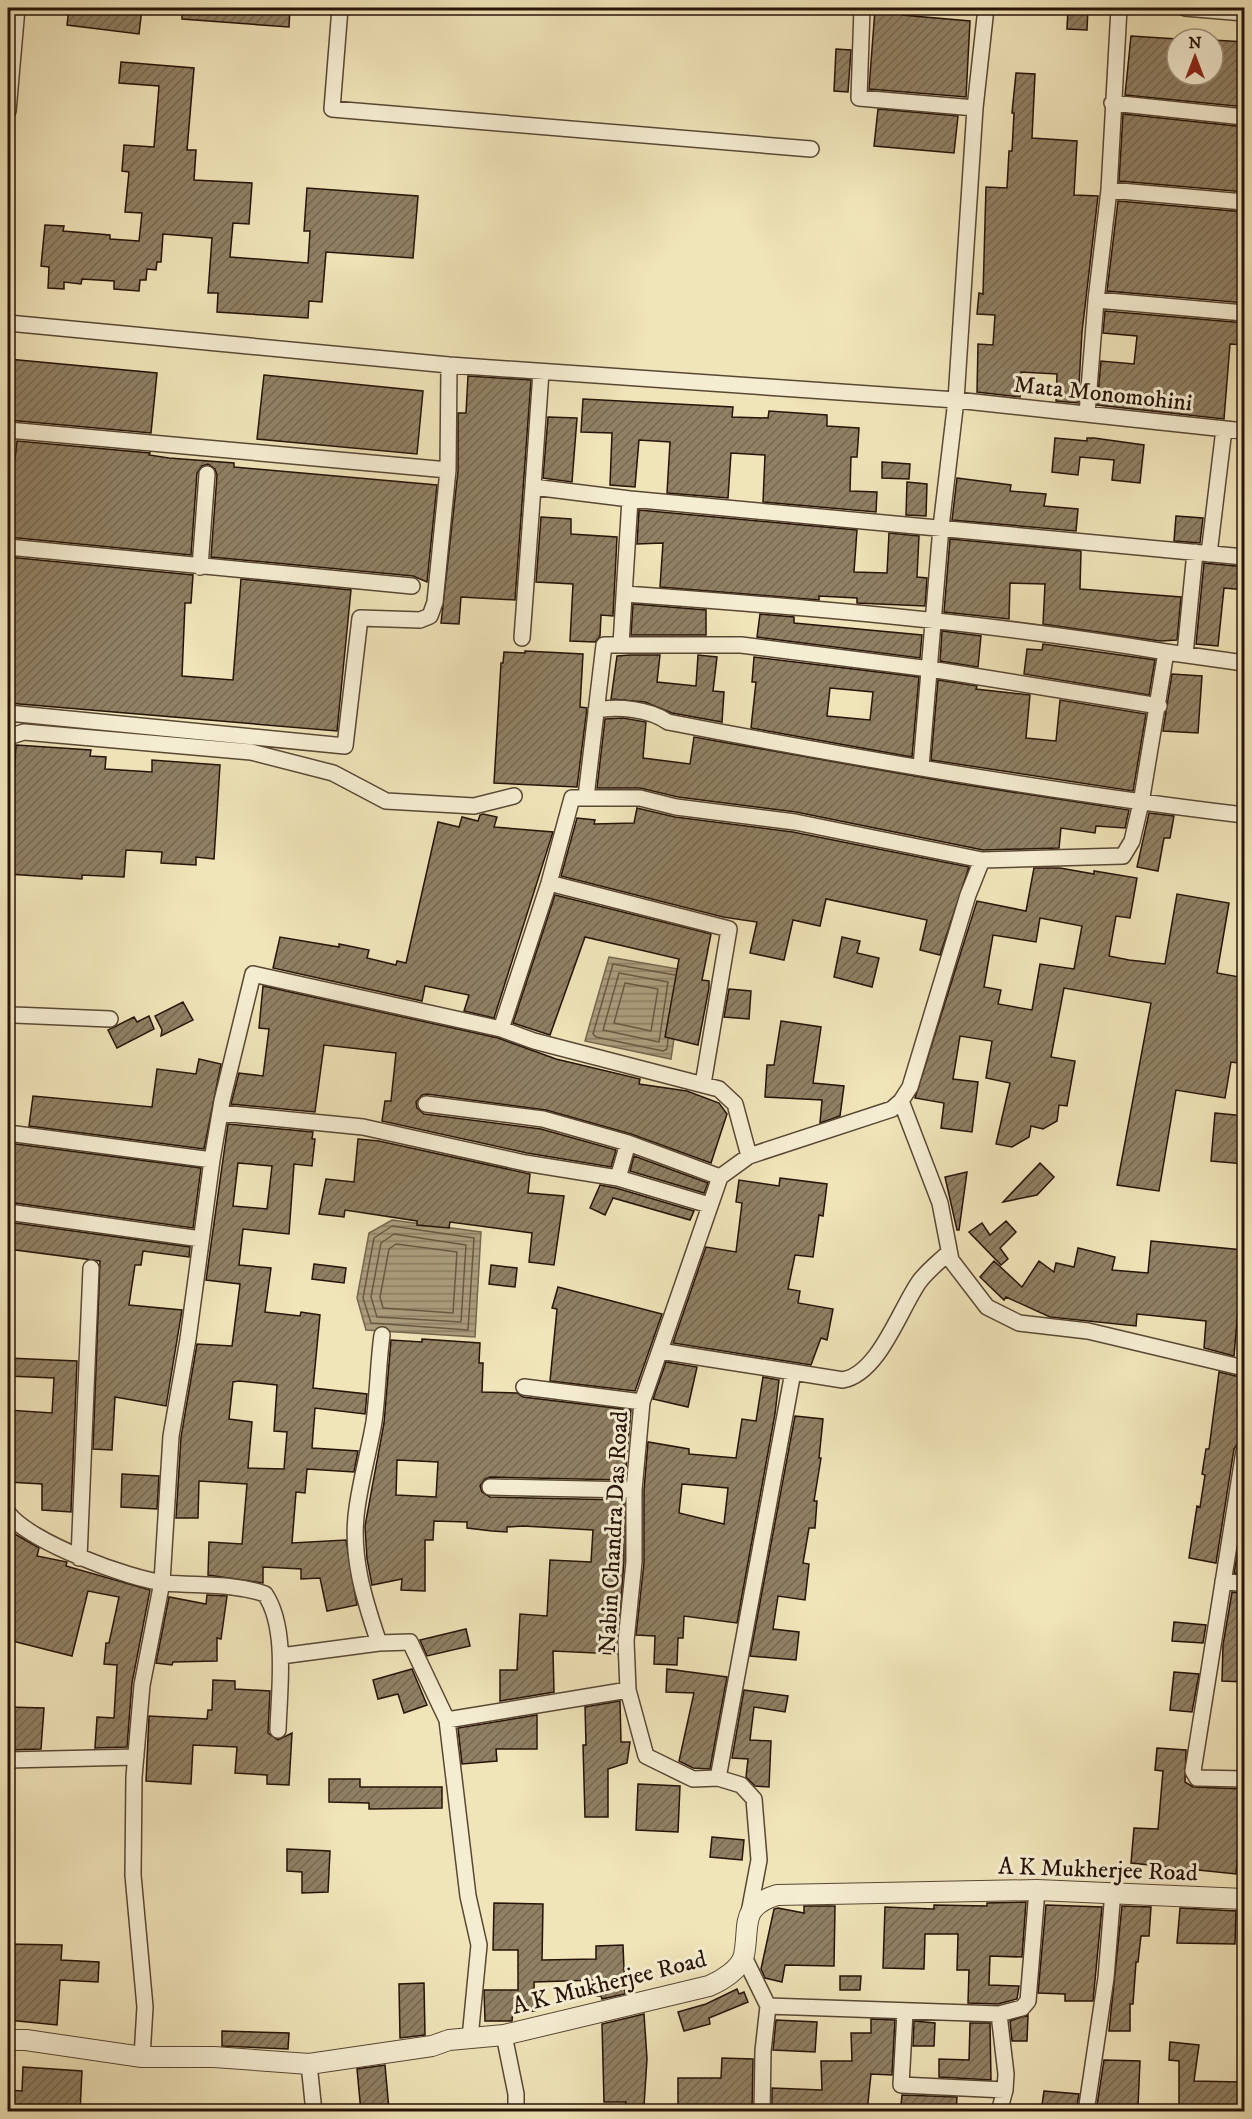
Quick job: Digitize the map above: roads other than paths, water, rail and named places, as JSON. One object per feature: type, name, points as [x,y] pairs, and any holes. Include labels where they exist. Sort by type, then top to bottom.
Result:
[{"type":"street","points":[[8,111],[17,8]]},
{"type":"street","points":[[340,8],[332,109],[811,149]]},
{"type":"street","points":[[862,8],[859,98],[975,108]]},
{"type":"street","points":[[921,767],[940,527],[956,400],[975,108],[986,8]]},
{"type":"street","points":[[1087,414],[1108,190],[1119,8]]},
{"type":"street","points":[[1185,8],[1245,13]]},
{"type":"street","points":[[1112,103],[1245,117]]},
{"type":"street","points":[[1108,190],[1245,202]]},
{"type":"street","points":[[1096,300],[1245,313]]},
{"type":"street","name":"Mata Monomohini","points":[[8,323],[449,365],[956,400],[1245,431]]},
{"type":"street","points":[[8,713],[345,746],[360,618],[420,620],[430,616],[433,609],[448,470],[449,365]]},
{"type":"street","points":[[522,638],[541,372]]},
{"type":"street","points":[[1185,654],[1224,429]]},
{"type":"street","points":[[8,430],[448,470]]},
{"type":"street","points":[[200,567],[207,474]]},
{"type":"street","points":[[533,487],[630,499],[1245,556]]},
{"type":"street","points":[[621,644],[630,499]]},
{"type":"street","points":[[8,547],[412,586]]},
{"type":"street","points":[[625,594],[783,606],[933,621],[1245,663]]},
{"type":"street","points":[[586,797],[604,645],[741,645],[930,669],[1159,706]]},
{"type":"street","points":[[501,1029],[549,883],[572,798],[640,798],[676,807],[795,822],[982,860],[1123,856],[1132,841],[1141,803],[1159,706],[1166,651]]},
{"type":"street","points":[[596,710],[606,708],[658,714],[668,722],[830,754],[1141,803],[1245,815]]},
{"type":"street","points":[[8,737],[24,732],[251,752],[333,773],[386,801],[474,806],[514,796]]},
{"type":"street","points":[[426,1104],[543,1119],[628,1143],[720,1177],[749,1156],[892,1109],[901,1101],[910,1087],[968,896],[982,860]]},
{"type":"street","points":[[549,883],[729,929],[704,1084]]},
{"type":"street","points":[[142,2057],[145,2007],[133,1875],[136,1757],[142,1685],[162,1582],[171,1436],[188,1339],[212,1160],[253,974],[501,1029],[534,1041],[719,1089],[735,1104],[749,1156]]},
{"type":"street","points":[[8,1012],[14,1015],[110,1019]]},
{"type":"street","points":[[901,1101],[940,1203],[951,1260],[987,1307],[1019,1323],[1088,1331],[1245,1368]]},
{"type":"street","points":[[221,1113],[363,1127],[504,1159],[618,1178],[710,1205]]},
{"type":"street","points":[[8,1133],[212,1160]]},
{"type":"street","points":[[618,1178],[628,1143]]},
{"type":"street","name":"Nabin Chandra Das Road","points":[[720,1177],[642,1402],[634,1490],[634,1562],[626,1641],[628,1690],[646,1756],[693,1779],[718,1778],[741,1785],[754,1799],[759,1860],[749,1913]]},
{"type":"street","points":[[8,1212],[201,1239]]},
{"type":"street","points":[[660,1351],[843,1380],[855,1378],[873,1360],[920,1281],[949,1252]]},
{"type":"street","points":[[78,1558],[91,1268]]},
{"type":"street","points":[[380,1643],[357,1566],[355,1535],[357,1509],[374,1420],[382,1335]]},
{"type":"street","points":[[718,1778],[793,1372]]},
{"type":"street","points":[[524,1387],[642,1402]]},
{"type":"street","points":[[1245,1451],[1193,1771],[1197,1778],[1245,1779]]},
{"type":"street","points":[[490,1487],[634,1490]]},
{"type":"street","points":[[8,1513],[78,1558],[162,1582],[235,1587],[265,1594],[274,1618],[280,1656],[278,1730]]},
{"type":"street","points":[[1223,1581],[1245,1584]]},
{"type":"street","points":[[280,1656],[380,1643],[410,1642],[447,1720],[468,1896],[479,1945],[470,2038]]},
{"type":"street","points":[[447,1720],[628,1690]]},
{"type":"street","points":[[8,1760],[136,1757]]},
{"type":"street","points":[[768,2006],[999,2014],[1022,2008],[1028,2001],[1037,1890]]},
{"type":"street","name":"A K Mukherjee Road","points":[[749,1913],[758,1904],[777,1895],[1037,1890],[1113,1891],[1245,1899]]},
{"type":"street","points":[[1086,2112],[1106,1978],[1113,1891]]},
{"type":"street","points":[[749,1913],[744,1957],[768,2006],[763,2051],[762,2112]]},
{"type":"street","name":"A K Mukherjee Road","points":[[8,2040],[26,2040],[142,2057],[214,2057],[309,2064],[432,2046],[470,2038],[504,2035],[709,1986],[724,1979],[744,1957]]},
{"type":"street","points":[[904,2012],[901,2085],[1005,2090]]},
{"type":"street","points":[[999,2014],[1006,2074],[1005,2090],[999,2112]]},
{"type":"street","points":[[504,2035],[513,2074],[516,2112]]},
{"type":"street","points":[[309,2064],[314,2112]]},
{"type":"water","points":[[609,957],[684,970],[671,1059],[585,1041]]},
{"type":"water","points":[[392,1220],[481,1232],[475,1337],[366,1330],[357,1298],[369,1233]]}]
